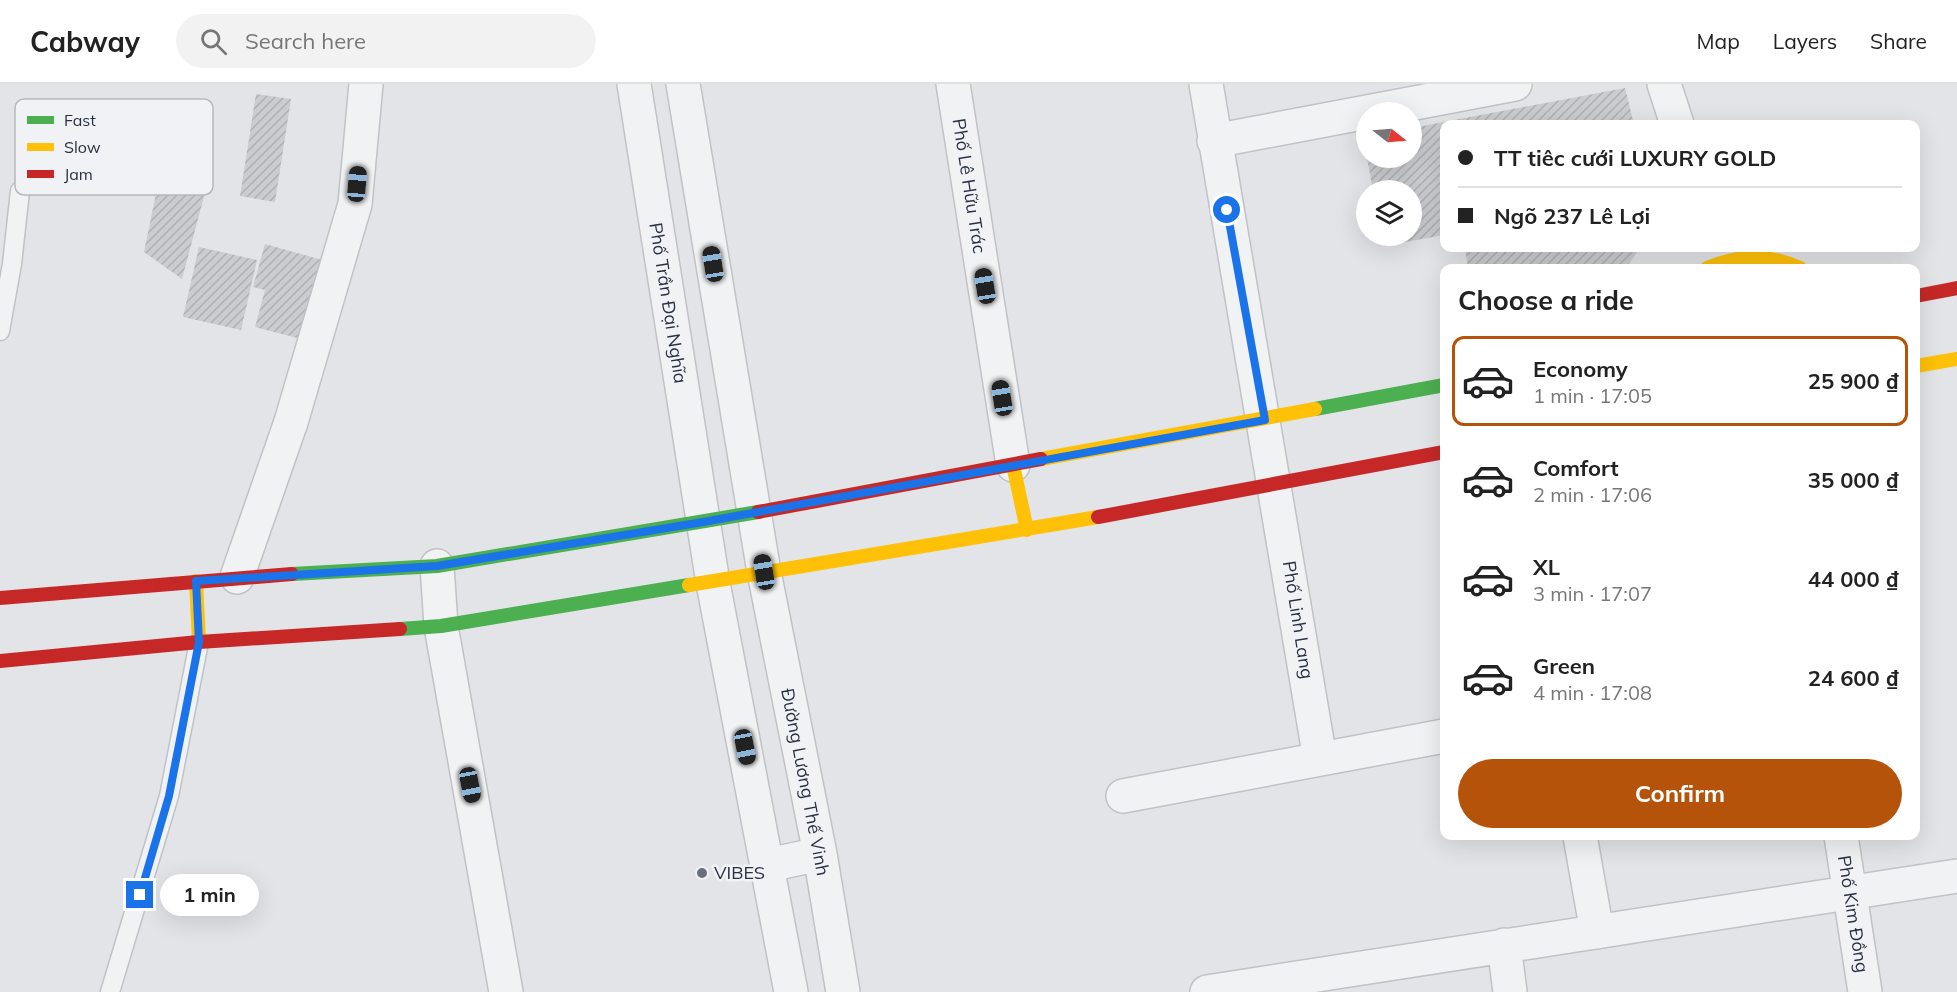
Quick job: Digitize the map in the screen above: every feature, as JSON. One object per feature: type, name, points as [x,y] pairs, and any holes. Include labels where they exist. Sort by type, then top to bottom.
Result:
[{"type":"street","points":[[237,577],[291,422],[355,204],[366,84]]},
{"type":"street","name":"Phố Trần Đại Nghĩa","points":[[634,84],[713,583]]},
{"type":"street","points":[[683,84],[754,512]]},
{"type":"street","name":"Phố Lê Hữu Trác","points":[[953,84],[1013,465]]},
{"type":"street","name":"Phố Linh Lang","points":[[1206,84],[1214,141],[1265,420],[1320,759]]},
{"type":"street","points":[[1214,141],[1515,84]]},
{"type":"street","points":[[1664,84],[1676,120]]},
{"type":"street","points":[[1713,260],[1755,257],[1791,264]]},
{"type":"street","points":[[1920,295],[1957,288]]},
{"type":"street","points":[[1920,365],[1957,359]]},
{"type":"street","points":[[0,598],[237,577],[437,566],[703,522],[1265,420],[1440,386]]},
{"type":"street","points":[[0,661],[199,642],[441,626],[1027,530],[1440,453]]},
{"type":"street","points":[[1013,465],[1027,530]]},
{"type":"street","name":"Đường Lương Thế Vinh","points":[[754,512],[820,854],[843,992]]},
{"type":"street","points":[[437,566],[441,626],[506,992]]},
{"type":"street","points":[[196,581],[199,642]]},
{"type":"street","points":[[713,583],[791,992]]},
{"type":"street","points":[[1122,796],[1440,737]]},
{"type":"street","points":[[1581,840],[1597,932]]},
{"type":"street","name":"Phố Kim Đồng","points":[[1842,840],[1865,992]]},
{"type":"street","points":[[768,865],[820,854]]},
{"type":"street","points":[[1207,992],[1957,876]]},
{"type":"street","points":[[1504,945],[1510,992]]},
{"type":"lane","points":[[0,331],[12,264],[20,195]]},
{"type":"lane","points":[[110,992],[169,796],[199,642]]},
{"type":"building","points":[[1625,88],[1633,120],[1455,120]]},
{"type":"building","points":[[256,94],[291,99],[275,202],[240,196]]},
{"type":"building","points":[[1440,123],[1440,236],[1422,239],[1422,180],[1371,180],[1369,168],[1422,168],[1422,126]]},
{"type":"building","points":[[156,195],[204,195],[182,279],[144,252]]},
{"type":"building","points":[[265,244],[326,261],[305,340],[255,327],[265,290],[253,287]]},
{"type":"building","points":[[199,247],[257,260],[241,330],[183,317]]},
{"type":"building","points":[[1466,252],[1637,252],[1629,264],[1467,264]]},
{"type":"traffic: fast","points":[[1315,409],[1440,386]]},
{"type":"traffic: fast","points":[[292,574],[437,566],[758,512]]},
{"type":"traffic: fast","points":[[400,629],[441,626],[689,585]]},
{"type":"traffic: slow","points":[[1719,264],[1754,258],[1790,264]]},
{"type":"traffic: slow","points":[[1920,365],[1957,359]]},
{"type":"traffic: slow","points":[[1041,459],[1315,409]]},
{"type":"traffic: slow","points":[[1013,465],[1027,530]]},
{"type":"traffic: slow","points":[[689,585],[1098,517]]},
{"type":"traffic: slow","points":[[196,581],[199,642]]},
{"type":"traffic: jam","points":[[1920,295],[1957,288]]},
{"type":"traffic: jam","points":[[1098,517],[1440,453]]},
{"type":"traffic: jam","points":[[758,512],[1041,459]]},
{"type":"traffic: jam","points":[[0,598],[292,574]]},
{"type":"traffic: jam","points":[[0,661],[199,642],[400,629]]},
{"type":"place","name":"VIBES","points":[[702,873]]},
{"type":"route","points":[[140,895],[169,796],[199,642],[196,581],[437,566],[703,522],[1265,420],[1227,210]]}]
